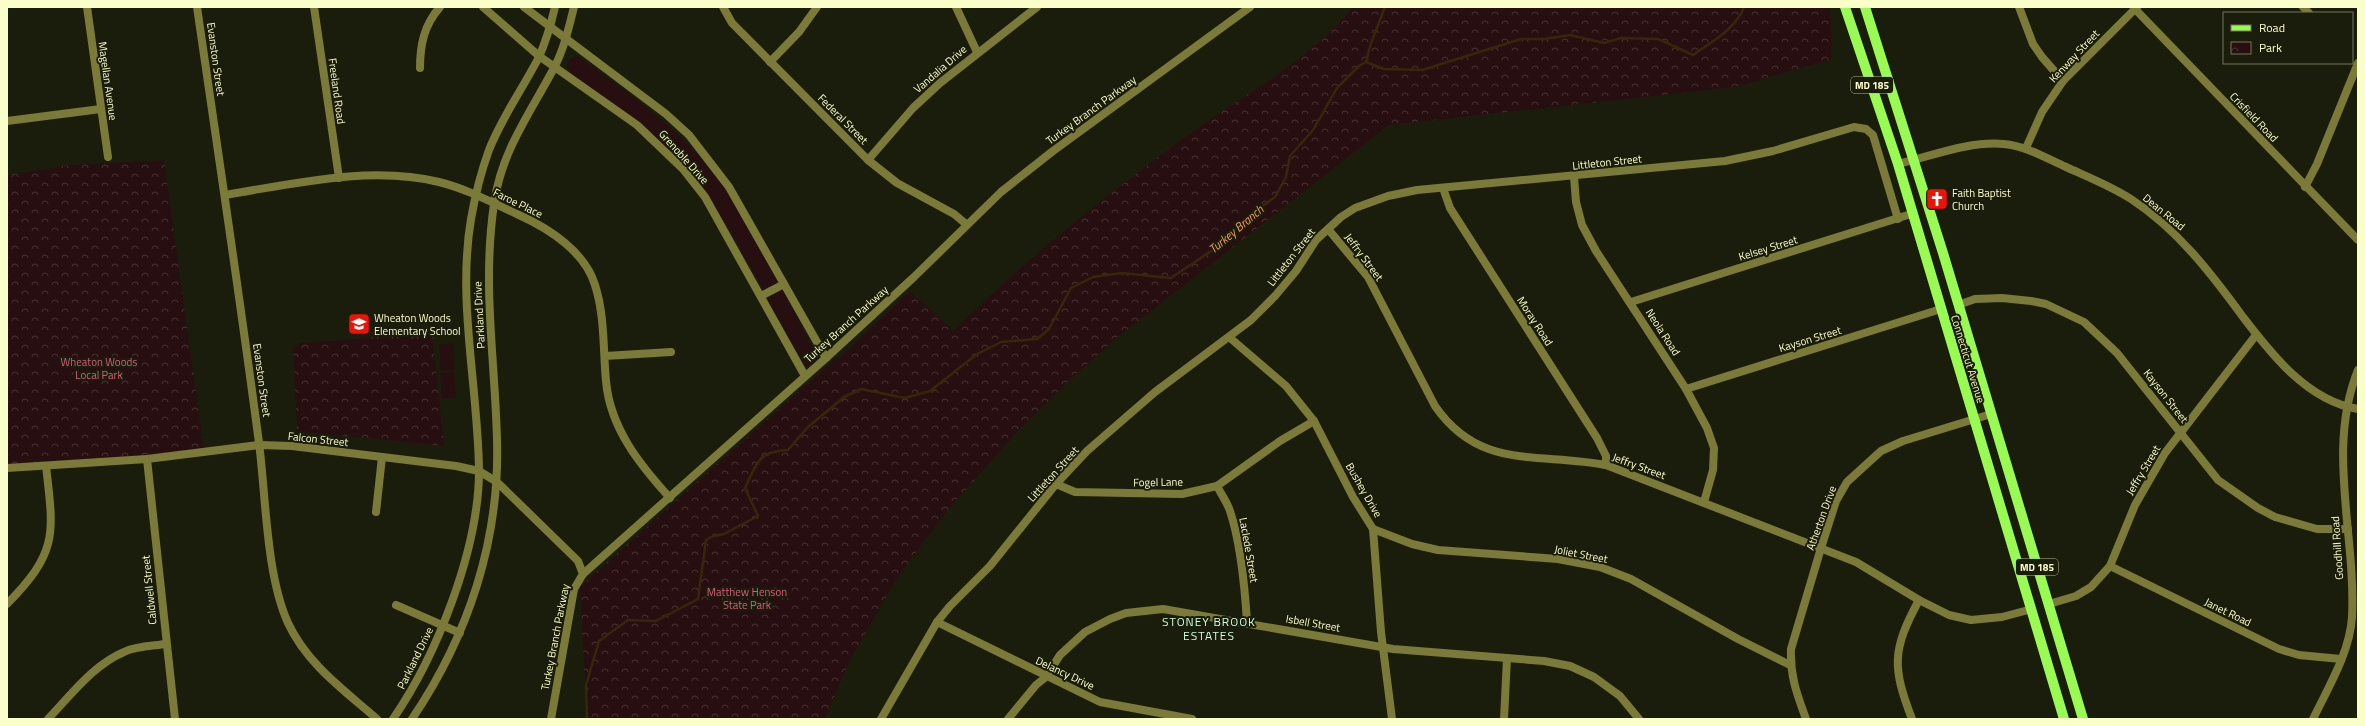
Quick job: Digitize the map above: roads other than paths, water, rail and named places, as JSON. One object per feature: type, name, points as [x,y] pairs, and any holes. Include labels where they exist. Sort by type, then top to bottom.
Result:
[{"type":"main road","name":"Connecticut Avenue","points":[[1846,7],[1898,164],[1911,214],[2032,609],[2064,719]]},
{"type":"main road","name":"Connecticut Avenue","points":[[1865,7],[1914,161],[2083,719]]},
{"type":"street","name":"Magellan Avenue","points":[[87,7],[108,158]]},
{"type":"street","name":"Evanston Street","points":[[198,7],[260,445],[274,581],[288,623],[298,642],[319,669],[378,719]]},
{"type":"street","name":"Freeland Road","points":[[314,7],[339,178]]},
{"type":"street","points":[[420,68],[420,45],[425,28],[440,7]]},
{"type":"street","name":"Grenoble Drive","points":[[483,7],[540,56],[637,125],[683,169],[705,197],[805,376]]},
{"type":"street","name":"Grenoble Drive","points":[[524,7],[666,114],[689,135],[729,187],[826,358]]},
{"type":"street","name":"Parkland Drive","points":[[393,719],[414,689],[443,625],[468,549],[479,471],[468,301],[468,259],[476,194],[490,148],[540,56],[550,28],[555,7]]},
{"type":"street","name":"Parkland Drive","points":[[412,719],[431,691],[460,633],[480,577],[492,527],[497,482],[497,440],[487,280],[494,203],[506,157],[519,127],[555,66],[566,40],[574,7]]},
{"type":"street","name":"Federal Street","points":[[723,7],[732,23],[868,160],[897,183],[954,214],[966,224]]},
{"type":"street","points":[[770,62],[799,32],[817,7]]},
{"type":"street","points":[[956,7],[977,52]]},
{"type":"street","name":"Vandalia Drive","points":[[868,160],[913,108],[940,83],[977,52],[1038,7]]},
{"type":"street","name":"Turkey Branch Parkway","points":[[551,719],[574,589],[583,574],[826,358],[914,277],[966,224],[1001,192],[1053,151],[1250,7]]},
{"type":"street","points":[[2019,7],[2033,44],[2042,57],[2063,80]]},
{"type":"street","name":"Kenway Street","points":[[2026,148],[2042,112],[2063,80],[2136,8]]},
{"type":"street","name":"Crisfield Road","points":[[2136,8],[2305,187],[2358,240]]},
{"type":"street","points":[[2305,187],[2317,164],[2356,62]]},
{"type":"street","points":[[7,122],[101,109]]},
{"type":"street","name":"Littleton Street","points":[[882,719],[937,622],[950,606],[990,566],[1056,484],[1125,417],[1251,320],[1275,296],[1296,271],[1316,240],[1355,208],[1417,190],[1574,177],[1725,161],[1773,151],[1858,127],[1866,129],[1872,135],[1898,219]]},
{"type":"street","name":"Dean Road","points":[[1898,164],[1967,146],[2005,144],[2026,148],[2110,188],[2160,220],[2190,248],[2256,336],[2300,381],[2347,408],[2358,409]]},
{"type":"street","name":"Faroe Place","points":[[224,195],[339,178],[404,177],[439,182],[476,194],[539,224],[570,247],[585,266],[594,283],[599,298],[605,356],[606,383],[611,406],[632,453],[670,498]]},
{"type":"street","name":"Neola Road","points":[[1574,177],[1576,202],[1582,225],[1596,251],[1631,302],[1686,389],[1707,428],[1714,448],[1713,470],[1704,502]]},
{"type":"street","name":"Moray Road","points":[[1443,188],[1450,208],[1597,438],[1606,456],[1606,465]]},
{"type":"street","name":"Kelsey Street","points":[[1631,302],[1911,214]]},
{"type":"street","name":"Jeffry Street","points":[[1328,229],[1368,277],[1435,406],[1443,418],[1461,435],[1495,453],[1578,460],[1606,465],[1856,562],[1875,571],[1919,600],[1949,615],[1971,620],[2002,617],[2032,609]]},
{"type":"street","points":[[761,296],[784,284]]},
{"type":"street","name":"Kayson Street","points":[[1958,305],[1975,299],[2002,298],[2032,301],[2052,307],[2084,322],[2117,353],[2218,480],[2258,508],[2275,517],[2317,529],[2348,529]]},
{"type":"street","name":"Kayson Street","points":[[1686,389],[1941,309]]},
{"type":"street","name":"Jeffry Street","points":[[2049,604],[2076,596],[2091,587],[2110,566],[2135,505],[2165,453],[2256,336]]},
{"type":"street","name":"Bushey Drive","points":[[1229,337],[1286,386],[1314,421],[1353,498],[1373,529],[1383,646],[1392,719]]},
{"type":"street","points":[[605,356],[671,352]]},
{"type":"street","name":"Goodhill Road","points":[[2313,719],[2341,659],[2352,618],[2348,529],[2342,460],[2347,408],[2358,370]]},
{"type":"street","name":"Atherton Drive","points":[[1806,719],[1793,687],[1790,664],[1794,632],[1836,501],[1846,482],[1866,462],[1882,451],[1903,441],[1991,414]]},
{"type":"street","name":"Fogel Lane","points":[[1056,484],[1075,492],[1148,494],[1182,494],[1217,486],[1280,441],[1314,421]]},
{"type":"street","name":"Falcon Street","points":[[7,468],[147,459],[260,445],[382,457],[479,471],[497,482],[578,560],[583,574]]},
{"type":"street","points":[[376,512],[382,457]]},
{"type":"street","name":"Caldwell Street","points":[[147,459],[175,719]]},
{"type":"street","points":[[7,604],[43,560],[50,540],[52,523],[46,466]]},
{"type":"street","name":"Laclede Street","points":[[1217,486],[1230,510],[1233,522],[1246,595],[1247,622]]},
{"type":"street","name":"Joliet Street","points":[[1373,529],[1412,544],[1438,550],[1558,559],[1600,567],[1631,579],[1738,639],[1790,664]]},
{"type":"street","name":"Janet Road","points":[[2110,566],[2279,649],[2299,655],[2341,659]]},
{"type":"street","points":[[1912,719],[1899,681],[1896,659],[1902,635],[1919,600]]},
{"type":"street","name":"Parkland Drive","points":[[396,605],[460,633]]},
{"type":"street","name":"Isbell Street","points":[[1008,719],[1036,684],[1046,677],[1060,655],[1085,632],[1110,619],[1126,614],[1163,609],[1247,622],[1393,649],[1544,661],[1570,666],[1594,677],[1620,696],[1639,719]]},
{"type":"street","name":"Delancy Drive","points":[[937,622],[1046,677],[1100,702],[1192,719]]},
{"type":"street","points":[[48,719],[92,673],[110,660],[125,651],[166,644]]},
{"type":"street","points":[[1504,719],[1507,658]]},
{"type":"waterway","points":[[1366,62],[1370,46],[1385,7]]},
{"type":"waterway","name":"Turkey Branch","points":[[587,719],[586,685],[599,641],[628,620],[656,621],[698,599],[706,540],[713,536],[724,534],[758,516],[745,488],[756,465],[764,456],[770,453],[788,450],[807,428],[844,397],[861,389],[905,398],[930,391],[977,354],[1001,342],[1037,339],[1049,329],[1071,288],[1093,277],[1122,273],[1171,278],[1220,245],[1250,215],[1275,197],[1286,177],[1290,156],[1313,130],[1337,88],[1359,66],[1366,62],[1384,69],[1422,70],[1521,39],[1544,39],[1570,35],[1604,43],[1621,38],[1658,39],[1693,55],[1715,40],[1729,28],[1735,22],[1744,7]]},
{"type":"place","name":"Faith Baptist Church","points":[[1937,199]]},
{"type":"place","name":"Wheaton Woods Elementary School","points":[[359,324]]},
{"type":"district","name":"STONEY BROOK ESTATES","points":[[1209,628]]},
{"type":"park label","name":"Wheaton Woods Local Park","points":[[99,368]]},
{"type":"park label","name":"Matthew Henson State Park","points":[[747,598]]}]
